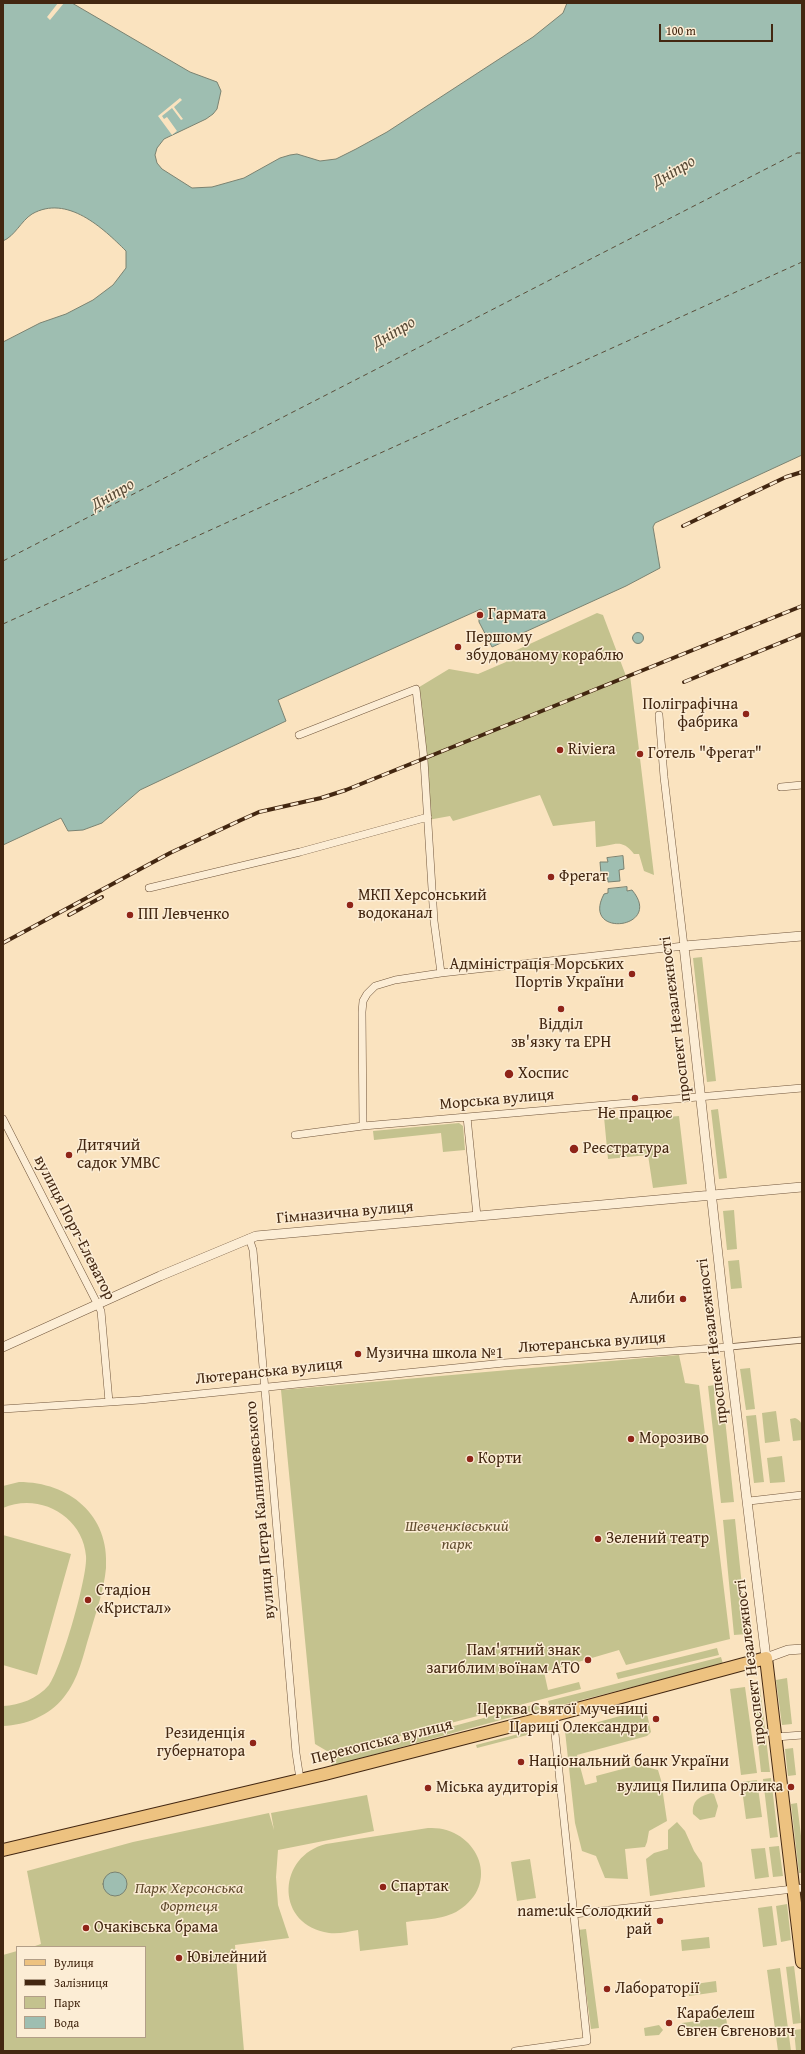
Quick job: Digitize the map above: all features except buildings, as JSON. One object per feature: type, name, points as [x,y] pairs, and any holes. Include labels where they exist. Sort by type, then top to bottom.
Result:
[{"type":"main road","name":"Перекопська вулиця","points":[[3,1850],[300,1779],[551,1716],[766,1658]]},
{"type":"main road","name":"проспект Незалежності","points":[[766,1658],[797,1889],[802,1962]]},
{"type":"street","points":[[300,735],[416,689],[424,760],[434,921],[441,973]]},
{"type":"street","name":"проспект Незалежності","points":[[658,715],[728,1347],[749,1501],[766,1658]]},
{"type":"street","points":[[781,786],[802,785]]},
{"type":"street","points":[[149,888],[300,852],[428,817]]},
{"type":"street","points":[[363,1126],[363,1001],[367,994],[375,986],[394,980],[441,973],[684,946],[802,936]]},
{"type":"street","name":"Морська вулиця","points":[[295,1135],[363,1126],[802,1088]]},
{"type":"street","points":[[467,1117],[477,1216]]},
{"type":"street","name":"вулиця Порт-Елеватор","points":[[3,1119],[101,1311],[109,1402]]},
{"type":"street","name":"Гімназична вулиця","points":[[3,1346],[256,1236],[802,1187]]},
{"type":"street","name":"вулиця Петра Калнишевського","points":[[249,1238],[253,1250],[263,1386],[296,1753],[300,1779]]},
{"type":"street","points":[[728,1347],[802,1340]]},
{"type":"street","name":"Лютеранська вулиця","points":[[3,1409],[109,1402],[504,1363],[728,1347]]},
{"type":"street","points":[[749,1501],[802,1495]]},
{"type":"street","points":[[766,1658],[788,1650],[802,1649]]},
{"type":"street","points":[[515,2051],[587,2041],[554,1724],[551,1716]]},
{"type":"street","points":[[776,1737],[802,1734]]},
{"type":"street","points":[[574,1914],[797,1889]]},
{"type":"green space","points":[[597,613],[603,615],[626,676],[630,675],[654,875],[644,871],[639,854],[634,854],[621,844],[596,847],[595,821],[553,826],[540,795],[453,821],[450,816],[428,820],[416,689],[449,669],[478,674],[506,662],[508,654]]},
{"type":"green space","points":[[702,957],[716,1081],[707,1082],[693,958]]},
{"type":"green space","points":[[718,1109],[727,1178],[719,1179],[711,1110]]},
{"type":"green space","points":[[679,1116],[687,1184],[653,1188],[648,1155],[608,1159],[604,1117],[644,1119]]},
{"type":"green space","points":[[459,1123],[463,1126],[465,1150],[443,1152],[441,1133],[374,1140],[373,1131]]},
{"type":"green space","points":[[734,1210],[737,1249],[727,1250],[723,1211]]},
{"type":"green space","points":[[739,1260],[742,1288],[731,1289],[728,1261]]},
{"type":"green space","name":"Шевченківський парк","points":[[679,1355],[685,1383],[699,1385],[730,1639],[626,1665],[619,1650],[544,1672],[548,1690],[579,1682],[581,1689],[332,1754],[315,1744],[281,1390]]},
{"type":"green space","points":[[750,1368],[755,1409],[746,1410],[740,1369]]},
{"type":"green space","points":[[721,1384],[722,1392],[714,1394],[717,1420],[725,1419],[734,1502],[721,1503],[708,1386]]},
{"type":"green space","points":[[776,1411],[780,1441],[765,1443],[762,1413]]},
{"type":"green space","points":[[756,1415],[764,1482],[754,1483],[746,1416]]},
{"type":"green space","points":[[795,1418],[802,1424],[802,1440],[793,1441],[790,1419]]},
{"type":"green space","points":[[782,1456],[785,1482],[770,1483],[767,1458]]},
{"type":"green space","name":"Стадіон «Кристал»","points":[[19,1482],[54,1488],[70,1495],[83,1505],[93,1517],[101,1532],[105,1549],[106,1568],[102,1593],[83,1658],[77,1675],[69,1690],[58,1704],[44,1714],[20,1724],[3,1726],[3,1706],[22,1703],[34,1698],[49,1685],[54,1676],[73,1622],[83,1582],[86,1556],[83,1542],[77,1529],[68,1519],[57,1511],[31,1503],[17,1504],[3,1508],[3,1486]]},
{"type":"green space","points":[[735,1519],[747,1634],[734,1635],[723,1520]]},
{"type":"green space","points":[[3,1535],[71,1554],[37,1675],[3,1665]]},
{"type":"green space","points":[[717,1648],[719,1655],[618,1679],[616,1673]]},
{"type":"green space","points":[[721,1657],[723,1664],[550,1708],[548,1701]]},
{"type":"green space","points":[[787,1678],[792,1724],[782,1725],[776,1680]]},
{"type":"green space","points":[[745,1687],[757,1773],[741,1775],[730,1689]]},
{"type":"green space","points":[[760,1687],[770,1772],[761,1772],[752,1688]]},
{"type":"green space","points":[[540,1703],[541,1709],[332,1766],[330,1759]]},
{"type":"green space","points":[[646,1709],[651,1732],[647,1736],[577,1755],[585,1785],[597,1782],[596,1776],[645,1763],[646,1767],[658,1770],[661,1780],[667,1821],[649,1831],[645,1847],[625,1849],[628,1879],[605,1878],[596,1856],[582,1851],[575,1823],[565,1731]]},
{"type":"green space","points":[[530,1731],[531,1734],[477,1748],[476,1745]]},
{"type":"green space","points":[[793,1748],[796,1775],[788,1776],[785,1749]]},
{"type":"green space","points":[[771,1778],[778,1837],[770,1838],[763,1779]]},
{"type":"green space","points":[[757,1780],[762,1817],[746,1819],[741,1782]]},
{"type":"green space","points":[[711,1793],[714,1794],[718,1806],[715,1817],[700,1820],[693,1814],[695,1802],[703,1796]]},
{"type":"green space","name":"Парк Херсонська Фортеця","points":[[367,1795],[374,1831],[278,1850],[276,1877],[278,1905],[289,1938],[235,1945],[244,2051],[3,2051],[3,1955],[16,1951],[16,2038],[146,2038],[146,1946],[35,1946],[41,1944],[27,1871],[133,1842],[269,1813],[274,1830],[271,1813]]},
{"type":"green space","points":[[797,1803],[802,1844],[802,1873],[799,1873],[791,1804]]},
{"type":"green space","points":[[677,1822],[685,1831],[694,1851],[702,1863],[705,1887],[650,1896],[646,1859],[654,1853],[668,1849],[668,1830]]},
{"type":"green space","name":"Спартак","points":[[428,1828],[444,1829],[458,1835],[470,1844],[477,1856],[481,1869],[480,1883],[474,1896],[456,1912],[442,1917],[406,1922],[408,1945],[360,1951],[358,1930],[328,1933],[308,1926],[297,1915],[290,1902],[289,1888],[291,1874],[299,1861],[310,1851],[326,1844]]},
{"type":"green space","points":[[779,1846],[783,1876],[773,1877],[769,1847]]},
{"type":"green space","points":[[765,1848],[769,1877],[755,1879],[751,1849]]},
{"type":"green space","points":[[530,1859],[536,1898],[517,1901],[511,1862]]},
{"type":"green space","points":[[787,1904],[791,1940],[781,1942],[776,1906]]},
{"type":"green space","points":[[772,1906],[777,1945],[763,1947],[758,1908]]},
{"type":"green space","points":[[586,1929],[599,2028],[591,2029],[578,1930]]},
{"type":"green space","points":[[709,1937],[710,1948],[682,1951],[681,1940]]},
{"type":"green space","points":[[794,1966],[801,2023],[793,2024],[786,1967]]},
{"type":"green space","points":[[780,1968],[791,2051],[778,2051],[767,1970]]},
{"type":"green space","points":[[716,1981],[717,1992],[689,1996],[688,1985]]},
{"type":"green space","points":[[726,2017],[727,2024],[722,2027],[678,2032],[682,2023]]},
{"type":"green space","points":[[659,2025],[663,2030],[659,2035],[645,2036],[644,2028]]},
{"type":"green space","points":[[802,2029],[802,2051],[796,2051],[794,2030]]},
{"type":"water","name":"Дніпро","points":[[3,3],[72,3],[190,72],[217,82],[221,91],[217,109],[213,114],[206,119],[164,139],[157,148],[155,155],[157,163],[162,169],[192,188],[212,187],[244,178],[280,158],[290,155],[297,154],[320,161],[336,159],[387,132],[533,37],[563,13],[567,3],[802,3],[802,455],[655,523],[653,527],[660,568],[626,586],[492,647],[479,622],[479,619],[485,615],[481,609],[278,700],[286,721],[140,790],[102,823],[83,830],[68,831],[61,818],[3,845],[3,342],[40,323],[66,314],[93,300],[113,285],[126,268],[126,251],[107,233],[84,216],[58,208],[45,209],[32,214],[11,236],[3,241]]},
{"type":"water","points":[[638,632],[642,634],[644,638],[642,642],[638,644],[634,642],[632,638],[634,634]]},
{"type":"water","points":[[623,856],[624,869],[619,870],[620,881],[608,882],[607,873],[601,874],[600,862],[608,862],[607,858]]},
{"type":"water","points":[[627,887],[627,891],[632,890],[639,903],[638,913],[631,920],[621,924],[611,923],[603,918],[600,908],[604,894],[608,893],[608,889]]},
{"type":"water","points":[[115,1872],[123,1876],[127,1884],[123,1892],[115,1896],[107,1892],[103,1884],[107,1876]]},
{"type":"pier","points":[[58,3],[64,3],[50,20],[47,17]]},
{"type":"pier","points":[[180,98],[182,100],[174,107],[183,119],[181,120],[172,108],[162,116],[164,119],[167,117],[177,131],[172,135],[158,116]]},
{"type":"ferry route","points":[[3,561],[797,153],[802,153]]},
{"type":"ferry route","points":[[3,624],[802,262]]},
{"type":"railway","points":[[683,526],[786,477],[802,472]]},
{"type":"railway","points":[[3,943],[170,853],[259,812],[321,798],[346,790],[802,606]]},
{"type":"railway","points":[[684,682],[802,634]]},
{"type":"railway","points":[[69,915],[102,897]]},
{"type":"place","name":"Гармата","points":[[480,615]]},
{"type":"place","name":"Першому збудованому кораблю","points":[[458,647]]},
{"type":"place","name":"Поліграфічна фабрика","points":[[746,714]]},
{"type":"place","name":"Riviera","points":[[560,750]]},
{"type":"place","name":"Готель \"Фрегат\"","points":[[640,754]]},
{"type":"place","name":"Фрегат","points":[[551,877]]},
{"type":"place","name":"МКП Херсонський водоканал","points":[[350,905]]},
{"type":"place","name":"ПП Левченко","points":[[130,915]]},
{"type":"place","name":"Адміністрація Морських Портів України","points":[[632,974]]},
{"type":"place","name":"Відділ зв'язку та ЕРН","points":[[561,1009]]},
{"type":"place","name":"Хоспис","points":[[509,1074]]},
{"type":"place","name":"Не працює","points":[[635,1098]]},
{"type":"place","name":"Реєстратура","points":[[574,1149]]},
{"type":"place","name":"Дитячий садок УМВС","points":[[69,1155]]},
{"type":"place","name":"Алиби","points":[[683,1299]]},
{"type":"place","name":"Музична школа №1","points":[[358,1354]]},
{"type":"place","name":"Морозиво","points":[[631,1439]]},
{"type":"place","name":"Корти","points":[[470,1459]]},
{"type":"place","name":"Зелений театр","points":[[598,1539]]},
{"type":"place","name":"Стадіон «Кристал»","points":[[88,1600]]},
{"type":"place","name":"Пам'ятний знак загиблим воїнам АТО","points":[[588,1660]]},
{"type":"place","name":"Церква Святої мучениці Цариці Олександри","points":[[656,1719]]},
{"type":"place","name":"Резиденція губернатора","points":[[253,1743]]},
{"type":"place","name":"Національний банк України","points":[[521,1762]]},
{"type":"place","name":"вулиця Пилипа Орлика","points":[[791,1787]]},
{"type":"place","name":"Міська аудиторія","points":[[428,1788]]},
{"type":"place","name":"Спартак","points":[[383,1887]]},
{"type":"place","name":"name:uk=Солодкий рай","points":[[660,1921]]},
{"type":"place","name":"Очаківська брама","points":[[86,1928]]},
{"type":"place","name":"Ювілейний","points":[[179,1958]]},
{"type":"place","name":"Лабораторії","points":[[607,1989]]},
{"type":"place","name":"Карабелеш Євген Євгенович","points":[[669,2023]]}]
